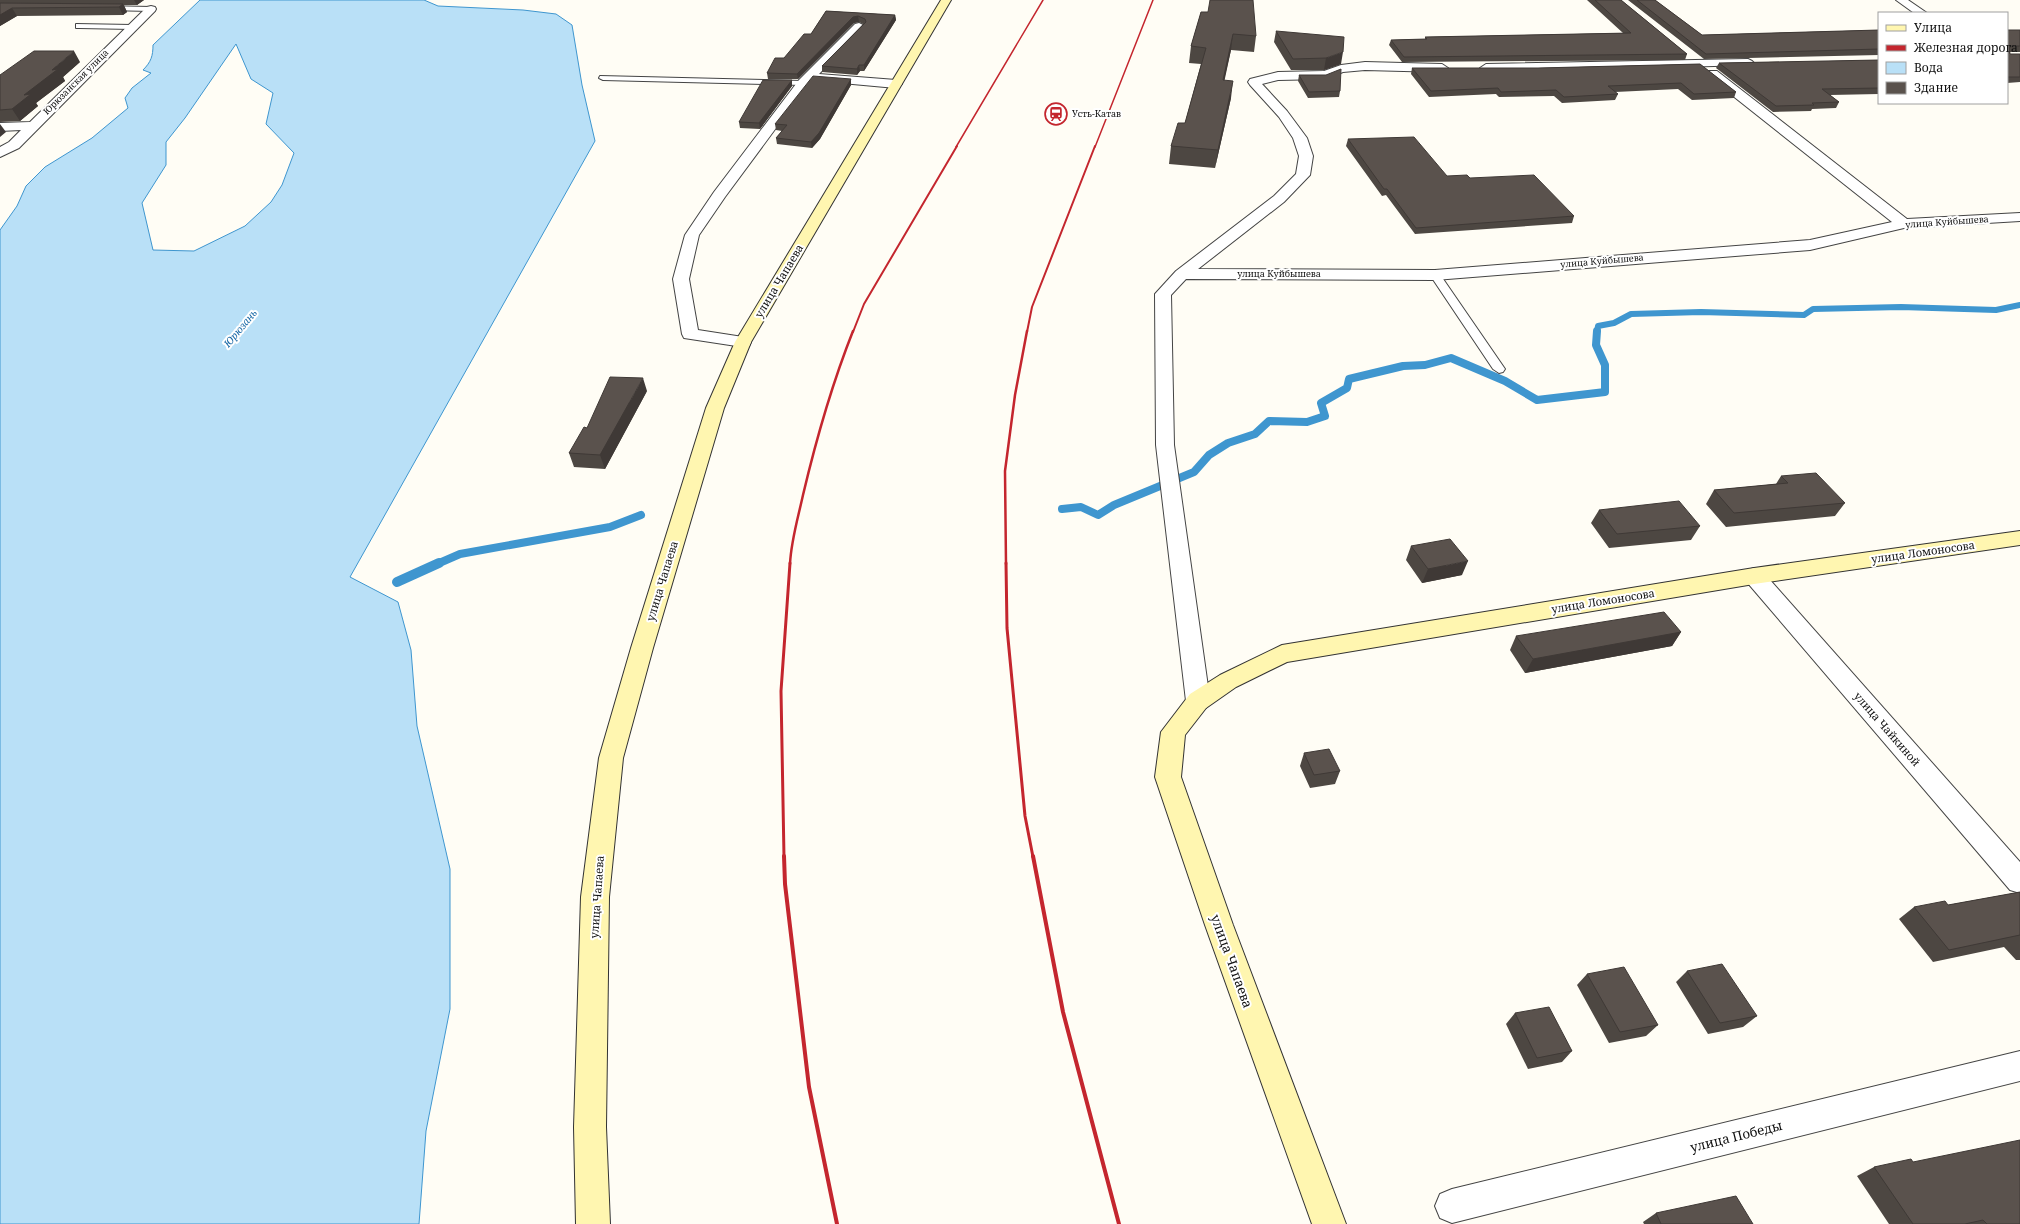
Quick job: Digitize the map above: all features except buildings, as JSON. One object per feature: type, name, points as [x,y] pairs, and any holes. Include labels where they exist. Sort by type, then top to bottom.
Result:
[{"type":"main road","name":"улица Чапаева","points":[[593,1224],[590,1127],[595,897],[611,758],[642,648],[715,408],[743,342],[946,0]]},
{"type":"main road","name":"улица Ломоносова","points":[[1198,701],[1228,681],[1282,654],[1754,576],[2020,538]]},
{"type":"main road","name":"улица Чапаева","points":[[1198,701],[1173,732],[1168,777],[1219,925],[1329,1224]]},
{"type":"street","points":[[1901,0],[1920,12]]},
{"type":"street","name":"Юрюзанская улица","points":[[0,153],[14,145],[31,126],[151,9]]},
{"type":"street","points":[[743,342],[690,334],[681,279],[692,234],[719,194],[806,79],[859,26]]},
{"type":"street","points":[[1687,54],[1904,224]]},
{"type":"street","points":[[1475,68],[1761,62]]},
{"type":"street","points":[[1198,701],[1165,445],[1163,294],[1182,274],[1278,199],[1303,175],[1306,156],[1300,138],[1283,114],[1254,82],[1278,76],[1325,75],[1341,69],[1365,66],[1452,68]]},
{"type":"street","points":[[806,79],[896,84]]},
{"type":"street","points":[[0,127],[31,126]]},
{"type":"street","name":"улица Куйбышева","points":[[1182,274],[1435,275],[1810,245],[1904,224],[2020,217]]},
{"type":"street","name":"улица Чайкиной","points":[[1754,576],[2020,881]]},
{"type":"street","name":"улица Победы","points":[[1452,1206],[2020,1066]]},
{"type":"lane","points":[[95,8],[151,9]]},
{"type":"lane","points":[[79,26],[132,27]]},
{"type":"lane","points":[[603,78],[806,79]]},
{"type":"lane","points":[[1435,275],[1499,369]]},
{"type":"water","name":"Юрюзань","points":[[200,0],[424,0],[438,6],[523,10],[556,14],[572,25],[582,85],[595,141],[350,577],[398,602],[411,650],[417,726],[450,869],[450,1009],[426,1131],[419,1224],[0,1224],[0,230],[17,206],[26,186],[45,167],[92,138],[128,108],[125,98],[132,88],[151,73],[143,70],[151,59],[153,45]],"holes":[[[236,44],[251,79],[273,93],[266,124],[294,153],[282,185],[271,202],[245,226],[194,251],[153,250],[142,203],[166,165],[166,142],[185,118]]]},
{"type":"waterway","points":[[1597,332],[1598,326],[1614,323],[1631,314],[1701,312],[1804,315],[1813,309],[1901,307],[1996,310],[2020,305]]},
{"type":"waterway","points":[[1062,509],[1081,507],[1098,515],[1114,505],[1194,472],[1209,455],[1228,443],[1255,434],[1269,421],[1307,422],[1325,416],[1321,403],[1347,388],[1349,379],[1403,366],[1425,365],[1451,358],[1505,381],[1537,400],[1605,392],[1605,365],[1596,345],[1597,331]]},
{"type":"waterway","points":[[437,564],[460,554],[610,527],[641,515]]},
{"type":"waterway","points":[[397,582],[439,563]]},
{"type":"railway","points":[[956,147],[1043,0]]},
{"type":"railway","points":[[1095,147],[1153,0]]},
{"type":"railway","points":[[853,332],[864,304],[957,146]]},
{"type":"railway","points":[[1027,332],[1032,307],[1095,146]]},
{"type":"railway","points":[[790,564],[795,530],[813,454],[831,392],[853,331]]},
{"type":"railway","points":[[1006,564],[1005,471],[1015,395],[1027,331]]},
{"type":"railway","points":[[784,857],[781,691],[790,563]]},
{"type":"railway","points":[[1006,563],[1007,628],[1025,816],[1033,857]]},
{"type":"railway","points":[[784,856],[785,884],[809,1087],[837,1224]]},
{"type":"railway","points":[[1033,856],[1063,1012],[1119,1224]]},
{"type":"place","name":"Усть-Катав","points":[[1056,114]]}]
